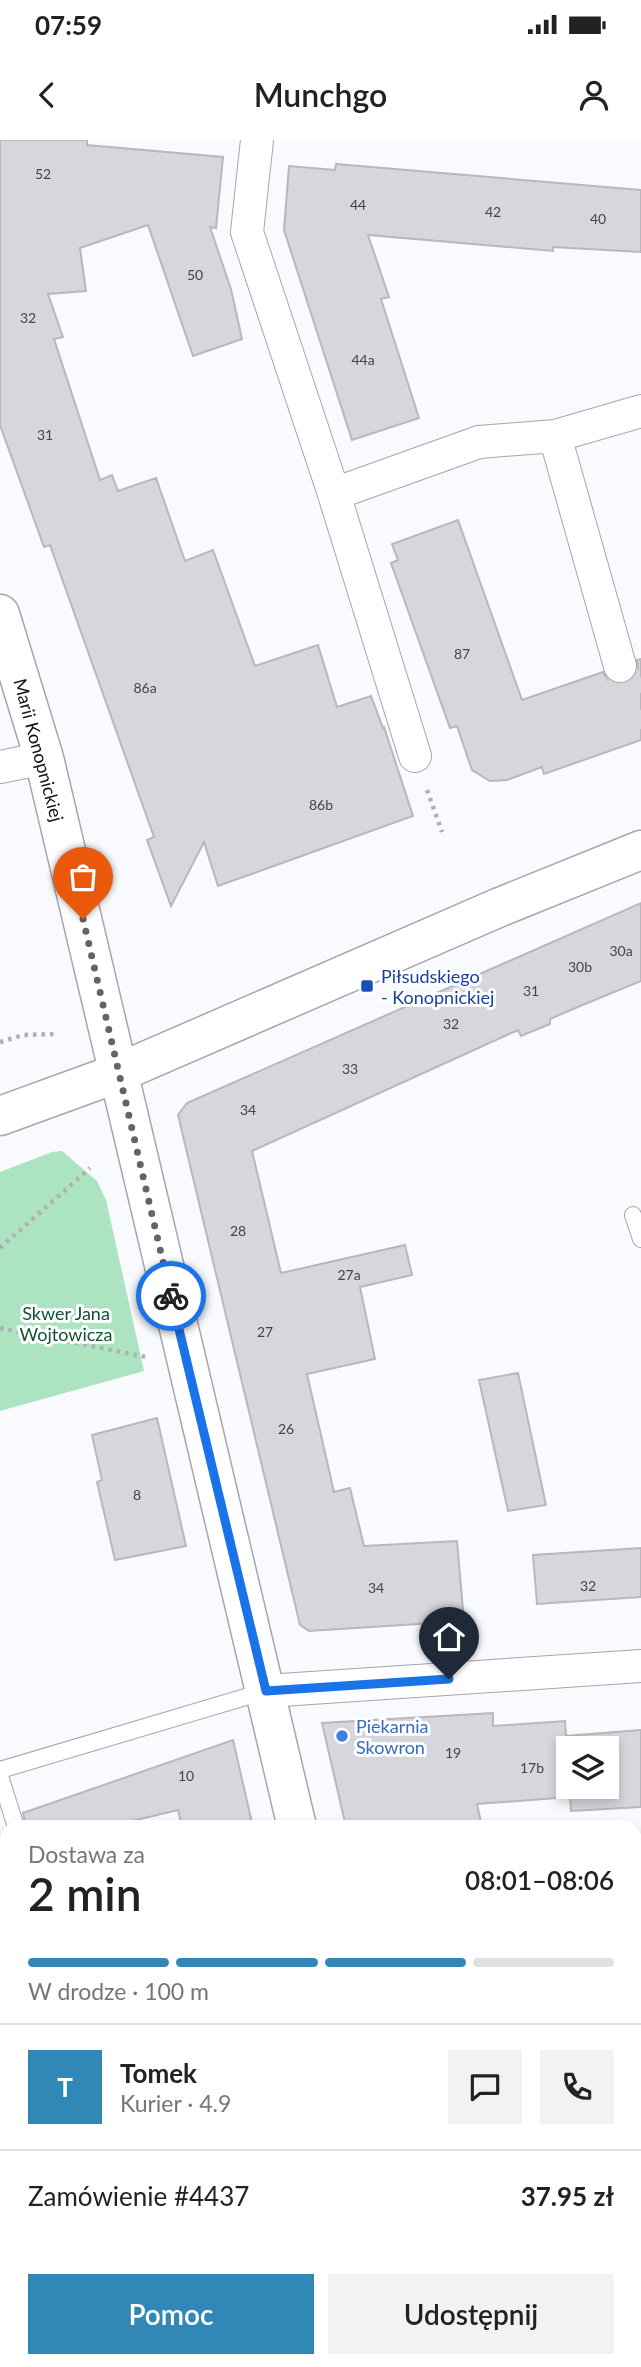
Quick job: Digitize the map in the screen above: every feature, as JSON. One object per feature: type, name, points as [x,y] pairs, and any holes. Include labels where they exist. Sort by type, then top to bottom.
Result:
[{"type":"street","points":[[257,140],[247,232],[334,494],[415,756]]},
{"type":"street","points":[[334,494],[478,442],[555,436],[641,411]]},
{"type":"street","points":[[555,436],[620,666]]},
{"type":"street","name":"Marii Konopnickiej","points":[[0,614],[44,758],[295,1820]]},
{"type":"street","points":[[0,767],[44,758]]},
{"type":"street","points":[[0,1116],[118,1073],[500,907],[641,850]]},
{"type":"street","points":[[266,1691],[641,1666]]},
{"type":"lane","points":[[633,1215],[641,1239]]},
{"type":"lane","points":[[0,1770],[266,1691]]},
{"type":"lane","points":[[0,1776],[14,1820]]},
{"type":"path","points":[[415,756],[442,832]]},
{"type":"path","points":[[0,1042],[23,1035],[56,1034]]},
{"type":"path","points":[[0,1248],[90,1168]]},
{"type":"path","points":[[0,1328],[147,1357]]},
{"type":"green space","name":"Skwer Jana Wojtowicza","points":[[62,1151],[97,1181],[106,1200],[144,1371],[0,1411],[0,1172],[52,1152]]},
{"type":"building","points":[[0,140],[87,140],[87,145],[223,157],[216,228],[210,227],[231,289],[242,339],[193,356],[148,225],[80,248],[86,291],[48,294],[63,337],[54,339],[100,480],[112,475],[118,491],[156,478],[185,561],[213,550],[255,666],[318,645],[337,707],[371,696],[413,816],[218,886],[204,842],[171,906],[147,840],[154,837],[50,545],[44,547],[0,425]]},
{"type":"building","points":[[336,164],[641,190],[641,252],[553,247],[553,251],[368,235],[389,297],[381,299],[419,418],[352,440],[284,230],[289,166],[335,170]]},
{"type":"building","points":[[458,520],[522,700],[603,672],[608,680],[615,684],[626,683],[634,678],[638,670],[637,660],[641,659],[641,740],[544,774],[542,767],[507,780],[490,781],[472,770],[457,726],[450,728],[391,563],[398,560],[392,544]]},
{"type":"building","points":[[641,903],[641,981],[550,1019],[550,1024],[521,1036],[518,1030],[252,1151],[281,1273],[405,1245],[412,1275],[360,1287],[375,1359],[307,1374],[334,1492],[350,1488],[364,1546],[457,1541],[464,1621],[309,1631],[300,1625],[178,1115],[187,1103]]},
{"type":"building","points":[[518,1373],[546,1505],[508,1511],[479,1380]]},
{"type":"building","points":[[157,1418],[186,1546],[115,1560],[97,1482],[102,1480],[92,1435]]},
{"type":"building","points":[[641,1548],[641,1597],[537,1604],[533,1555]]},
{"type":"building","points":[[493,1713],[493,1726],[565,1721],[566,1736],[556,1736],[556,1798],[477,1804],[480,1820],[344,1820],[322,1723]]},
{"type":"building","points":[[641,1730],[641,1807],[571,1811],[570,1799],[619,1799],[619,1736],[566,1736]]},
{"type":"building","points":[[233,1740],[251,1820],[180,1820],[178,1810],[136,1820],[24,1820],[23,1813]]},
{"type":"tunnel","points":[[620,666],[641,729]]},
{"type":"way so far","points":[[83,919],[171,1296]]},
{"type":"place","name":"Piłsudskiego - Konopnickiej","points":[[367,986]]},
{"type":"place","name":"Piekarnia Skowron","points":[[342,1736]]},
{"type":"route","points":[[171,1296],[266,1691],[449,1679]]}]
